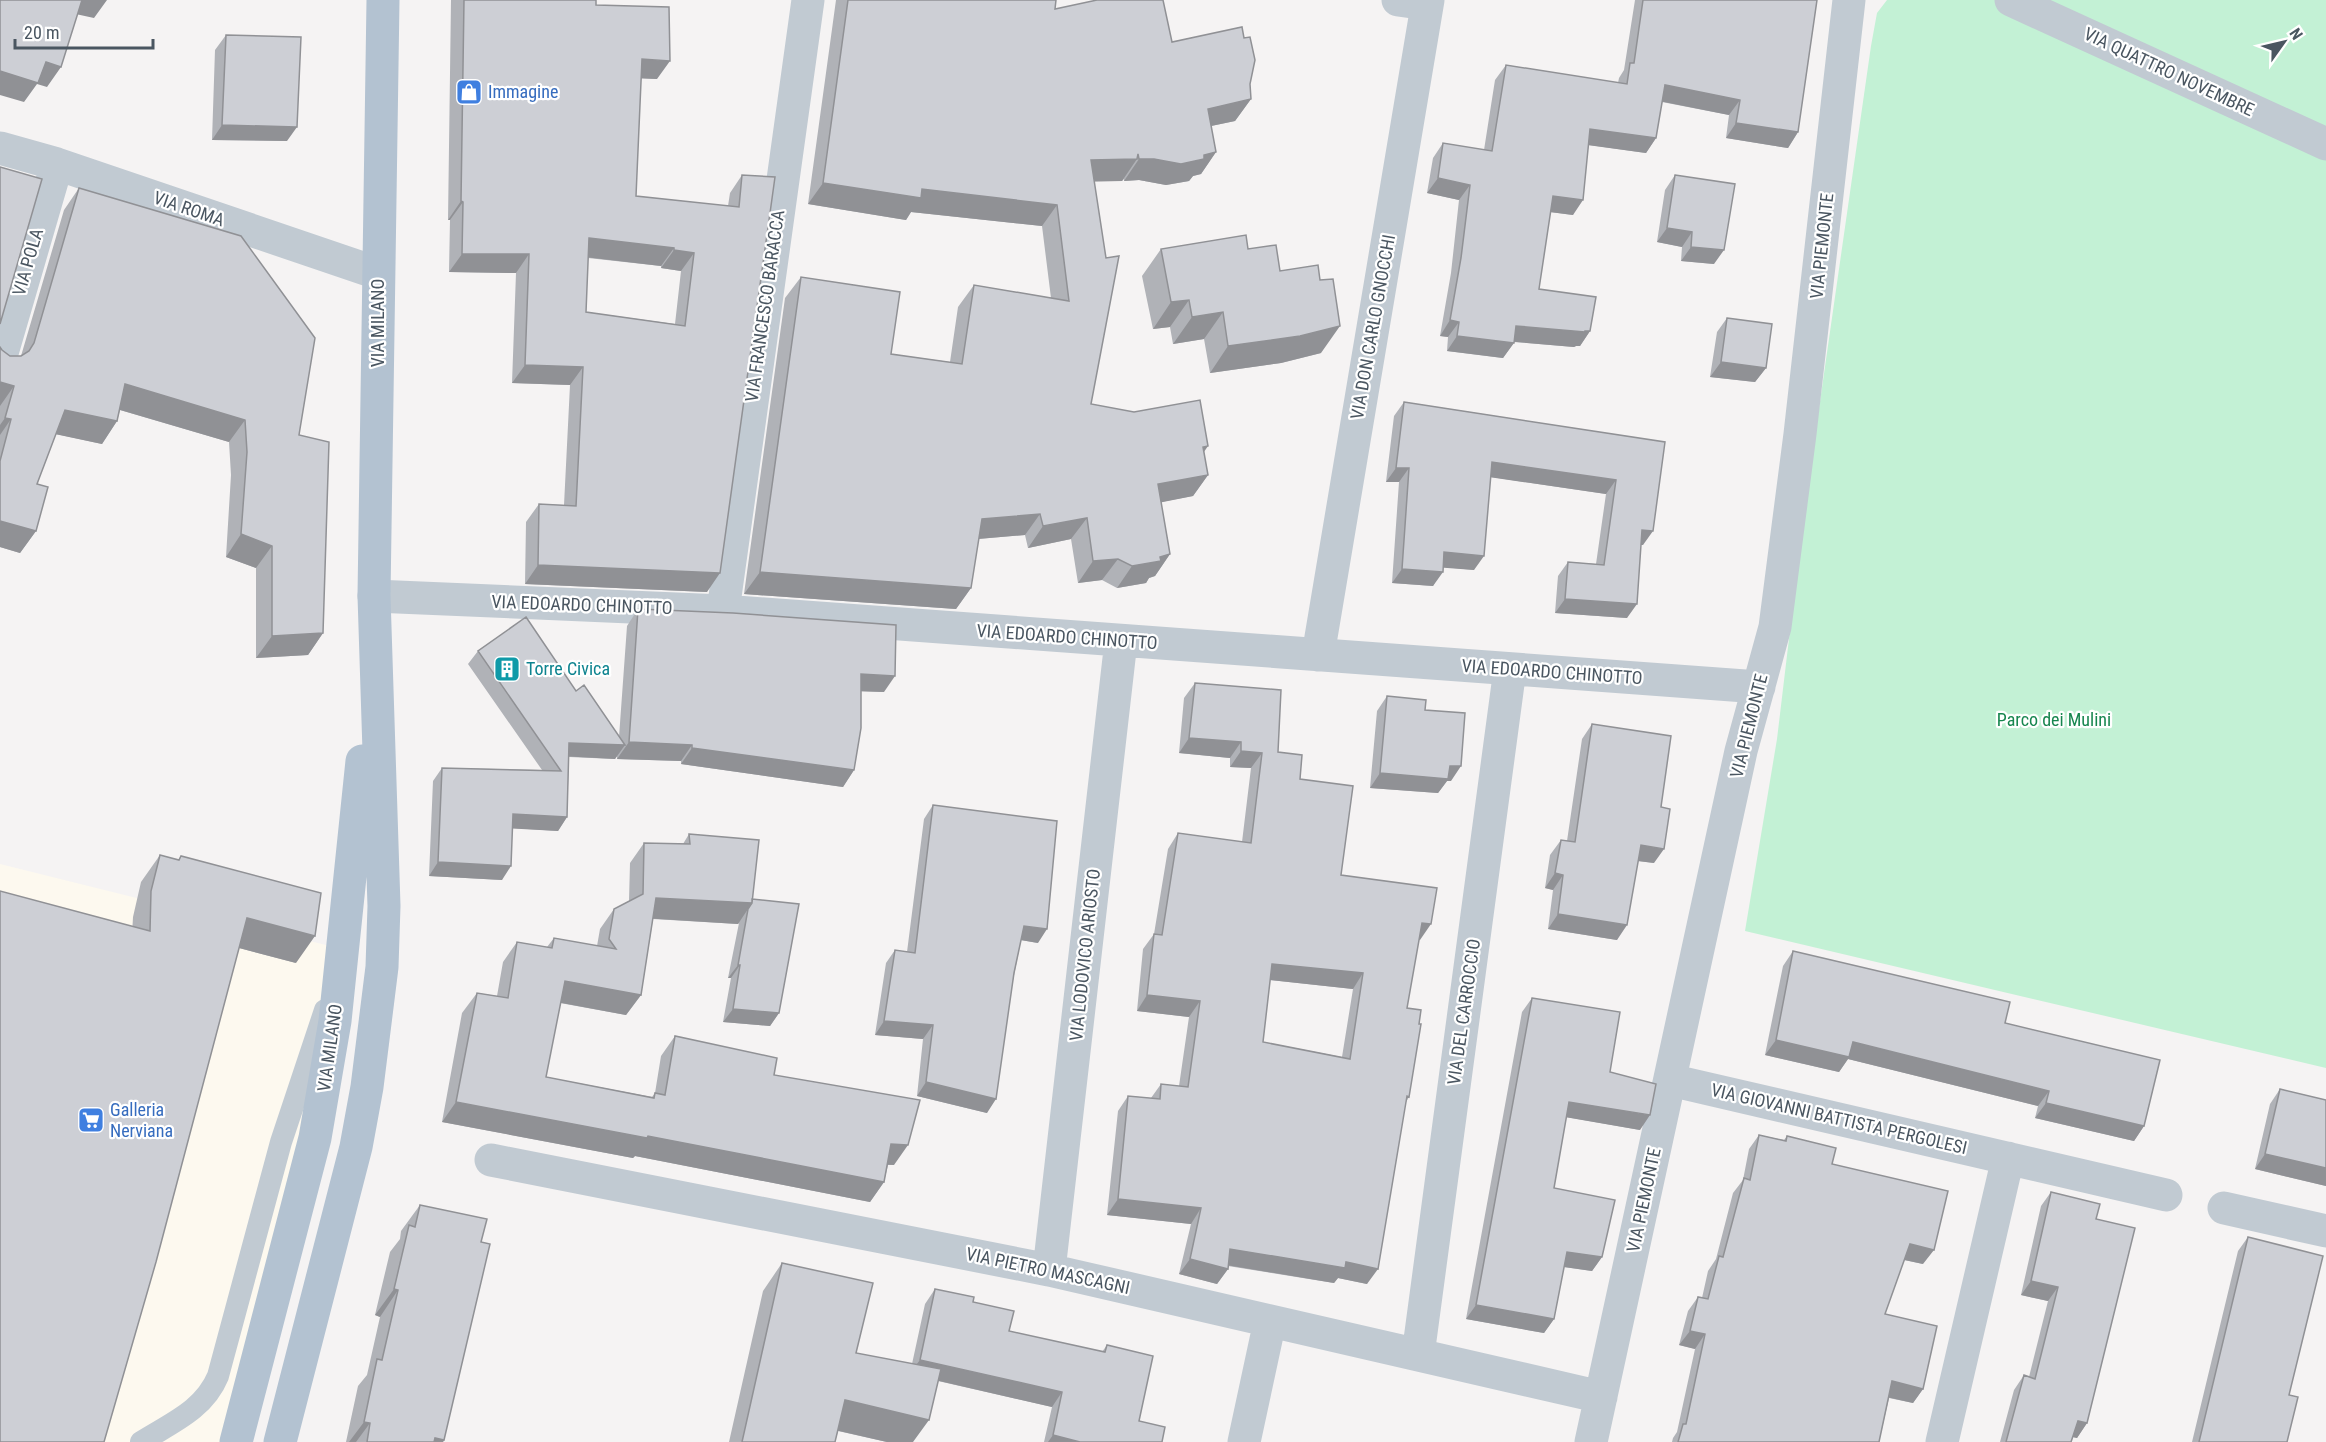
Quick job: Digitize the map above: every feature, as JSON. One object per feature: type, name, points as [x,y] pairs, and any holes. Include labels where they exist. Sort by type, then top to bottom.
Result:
[{"type":"main road","name":"VIA MILANO","points":[[280,1442],[356,1147],[376,1027],[382,968],[384,906],[374,597],[379,338],[377,273],[383,0]]},
{"type":"main road","name":"VIA MILANO","points":[[236,1442],[315,1138],[334,1022],[375,646]]},
{"type":"street","name":"VIA FRANCESCO BARACCA","points":[[723,611],[808,0]]},
{"type":"street","name":"VIA PIEMONTE","points":[[1590,1442],[1741,751],[1775,627],[1800,434],[1849,0]]},
{"type":"street","name":"VIA QUATTRO NOVEMBRE","points":[[2011,0],[2326,144]]},
{"type":"street","name":"VIA DON CARLO GNOCCHI","points":[[1318,655],[1418,1]]},
{"type":"street","name":"VIA ROMA","points":[[0,148],[57,164],[377,273]]},
{"type":"street","name":"VIA POLA","points":[[0,360],[57,164]]},
{"type":"street","name":"VIA EDOARDO CHINOTTO","points":[[374,597],[723,611],[1759,687]]},
{"type":"street","name":"VIA LODOVICO ARIOSTO","points":[[1049,1270],[1121,640]]},
{"type":"street","name":"VIA DEL CARROCCIO","points":[[1418,1355],[1510,669]]},
{"type":"street","name":"VIA GIOVANNI BATTISTA PERGOLESI","points":[[1670,1080],[2166,1195]]},
{"type":"street","points":[[1942,1442],[2008,1158]]},
{"type":"street","name":"VIA PIETRO MASCAGNI","points":[[491,1160],[1049,1270],[1600,1396]]},
{"type":"street","points":[[2224,1208],[2326,1231]]},
{"type":"street","points":[[1244,1442],[1270,1321]]},
{"type":"lane","points":[[141,1442],[205,1400],[216,1383],[281,1142],[340,963]]},
{"type":"shaded area","points":[[0,864],[342,949],[236,1442],[0,1442]]},
{"type":"green space","name":"Parco dei Mulini","points":[[1887,0],[2326,0],[2326,1068],[1745,931],[1777,739],[1804,513],[1871,46],[1877,13]]},
{"type":"building","points":[[0,0],[82,0],[61,67],[46,62],[38,83],[0,71]]},
{"type":"building","points":[[464,0],[596,0],[596,5],[669,7],[670,61],[642,59],[636,196],[739,207],[742,175],[775,177],[720,573],[538,565],[539,504],[576,506],[583,367],[525,365],[529,254],[462,254],[463,202],[461,201]],"holes":[[[589,238],[674,248],[674,250],[694,253],[685,326],[586,312]]]},
{"type":"building","points":[[848,0],[1056,0],[1055,9],[1097,0],[1163,0],[1172,42],[1242,27],[1244,38],[1250,37],[1255,60],[1250,84],[1251,99],[1208,109],[1216,152],[1204,155],[1204,159],[1181,164],[1139,159],[1138,154],[1137,159],[1091,160],[1106,258],[1119,256],[1091,404],[1134,412],[1200,400],[1208,446],[1203,447],[1208,475],[1158,484],[1170,554],[1160,557],[1161,561],[1132,566],[1118,559],[1093,561],[1087,518],[1043,526],[1040,514],[982,519],[971,588],[760,572],[801,277],[900,292],[891,354],[962,364],[974,285],[1069,301],[1057,205],[922,189],[921,198],[823,183]]},
{"type":"building","points":[[1643,0],[1817,0],[1798,132],[1736,123],[1740,100],[1665,85],[1656,138],[1590,129],[1583,200],[1553,196],[1539,289],[1596,297],[1590,331],[1516,326],[1514,343],[1457,336],[1459,322],[1450,320],[1470,185],[1438,178],[1443,143],[1492,151],[1506,65],[1627,84],[1630,63],[1634,63]]},
{"type":"building","points":[[226,35],[301,37],[297,127],[222,125]]},
{"type":"building","points":[[0,167],[42,179],[0,324]]},
{"type":"building","points":[[1675,175],[1735,184],[1724,250],[1691,247],[1692,232],[1667,228]]},
{"type":"building","points":[[79,188],[241,236],[315,338],[299,435],[329,442],[323,633],[272,636],[272,546],[241,534],[247,452],[245,420],[125,384],[117,421],[65,410],[37,484],[48,487],[36,531],[0,521],[0,461],[11,419],[5,418],[14,386],[0,382],[0,347],[10,356],[21,356],[29,351],[34,343]]},
{"type":"building","points":[[1246,235],[1248,249],[1276,245],[1280,271],[1318,265],[1320,280],[1333,279],[1340,326],[1300,336],[1228,346],[1223,312],[1192,317],[1189,300],[1171,302],[1161,249]]},
{"type":"building","points":[[1727,318],[1772,324],[1766,368],[1721,362]]},
{"type":"building","points":[[1404,402],[1665,442],[1653,531],[1642,530],[1637,604],[1565,599],[1568,562],[1604,565],[1616,480],[1492,462],[1484,556],[1444,552],[1443,572],[1402,569],[1409,468],[1396,468]]},
{"type":"building","points":[[638,609],[733,613],[896,625],[895,676],[861,674],[861,728],[854,770],[692,748],[692,745],[629,742]]},
{"type":"building","points":[[526,617],[576,691],[584,685],[625,745],[569,743],[567,817],[513,814],[511,866],[438,862],[442,768],[561,771],[478,651]]},
{"type":"building","points":[[1195,683],[1281,690],[1278,752],[1302,755],[1300,779],[1353,786],[1341,875],[1437,888],[1431,924],[1422,923],[1407,1008],[1421,1010],[1419,1024],[1421,1024],[1378,1269],[1346,1262],[1345,1268],[1230,1249],[1228,1269],[1190,1259],[1201,1208],[1118,1199],[1128,1096],[1160,1099],[1161,1084],[1188,1087],[1200,1001],[1147,995],[1154,934],[1162,935],[1178,833],[1251,843],[1262,753],[1241,751],[1241,742],[1189,738]],"holes":[[[1272,964],[1363,973],[1350,1059],[1263,1042]]]},
{"type":"building","points":[[1387,696],[1426,700],[1425,710],[1465,713],[1461,766],[1450,766],[1448,779],[1380,773]]},
{"type":"building","points":[[1592,724],[1671,736],[1661,807],[1670,809],[1664,849],[1641,845],[1627,925],[1558,914],[1563,875],[1555,873],[1561,840],[1575,842]]},
{"type":"building","points":[[933,805],[1057,821],[1047,929],[1024,926],[1014,973],[996,1099],[926,1082],[933,1025],[884,1021],[895,950],[915,953]]},
{"type":"building","points":[[689,834],[759,840],[752,903],[656,898],[641,995],[565,981],[546,1077],[654,1098],[655,1093],[665,1095],[675,1036],[777,1058],[774,1075],[920,1100],[908,1145],[891,1144],[884,1182],[648,1136],[647,1138],[456,1102],[477,993],[508,998],[517,942],[552,948],[554,938],[616,949],[609,939],[614,909],[643,894],[644,843],[690,844]]},
{"type":"building","name":"Galleria Nerviana","points":[[160,855],[179,860],[181,856],[321,893],[315,936],[247,918],[156,1262],[104,1442],[0,1442],[0,891],[150,931],[151,891]]},
{"type":"building","points":[[752,899],[799,904],[779,1013],[733,1009],[740,965],[738,965],[748,909]]},
{"type":"building","points":[[1793,951],[2010,1002],[2005,1023],[2160,1060],[2144,1126],[2046,1103],[2049,1091],[1853,1042],[1849,1057],[1776,1040]]},
{"type":"building","points":[[1532,998],[1620,1012],[1610,1072],[1656,1084],[1650,1115],[1569,1102],[1554,1188],[1615,1200],[1602,1257],[1567,1252],[1554,1319],[1476,1305]]},
{"type":"building","points":[[2280,1089],[2326,1100],[2326,1168],[2265,1154]]},
{"type":"building","points":[[1759,1135],[1786,1141],[1787,1136],[1836,1148],[1832,1164],[1948,1191],[1934,1250],[1910,1244],[1885,1314],[1937,1326],[1923,1389],[1892,1381],[1879,1442],[1678,1442],[1683,1424],[1686,1424],[1705,1334],[1690,1331],[1698,1297],[1708,1299],[1719,1256],[1723,1257],[1744,1178],[1750,1180]]},
{"type":"building","points":[[2051,1192],[2100,1204],[2096,1219],[2135,1228],[2087,1423],[2078,1421],[2071,1442],[2006,1442],[2024,1375],[2035,1379],[2058,1287],[2031,1281]]},
{"type":"building","points":[[420,1205],[487,1219],[481,1242],[490,1244],[444,1440],[435,1438],[434,1442],[367,1442],[370,1423],[364,1422],[377,1359],[382,1360],[398,1290],[394,1289],[409,1225],[415,1227]]},
{"type":"building","points":[[2248,1237],[2323,1256],[2289,1395],[2298,1397],[2287,1442],[2199,1442]]},
{"type":"building","points":[[782,1263],[873,1283],[856,1353],[941,1369],[929,1420],[845,1400],[835,1442],[742,1442]]},
{"type":"building","points":[[935,1289],[974,1297],[973,1302],[1014,1311],[1009,1331],[1105,1352],[1107,1345],[1153,1356],[1139,1421],[1165,1427],[1162,1442],[1080,1442],[1053,1435],[1062,1392],[920,1360]]},
{"type":"place","name":"Immagine","points":[[469,92]]},
{"type":"place","name":"Torre Civica","points":[[507,669]]},
{"type":"place","name":"Galleria Nerviana","points":[[91,1120]]}]
